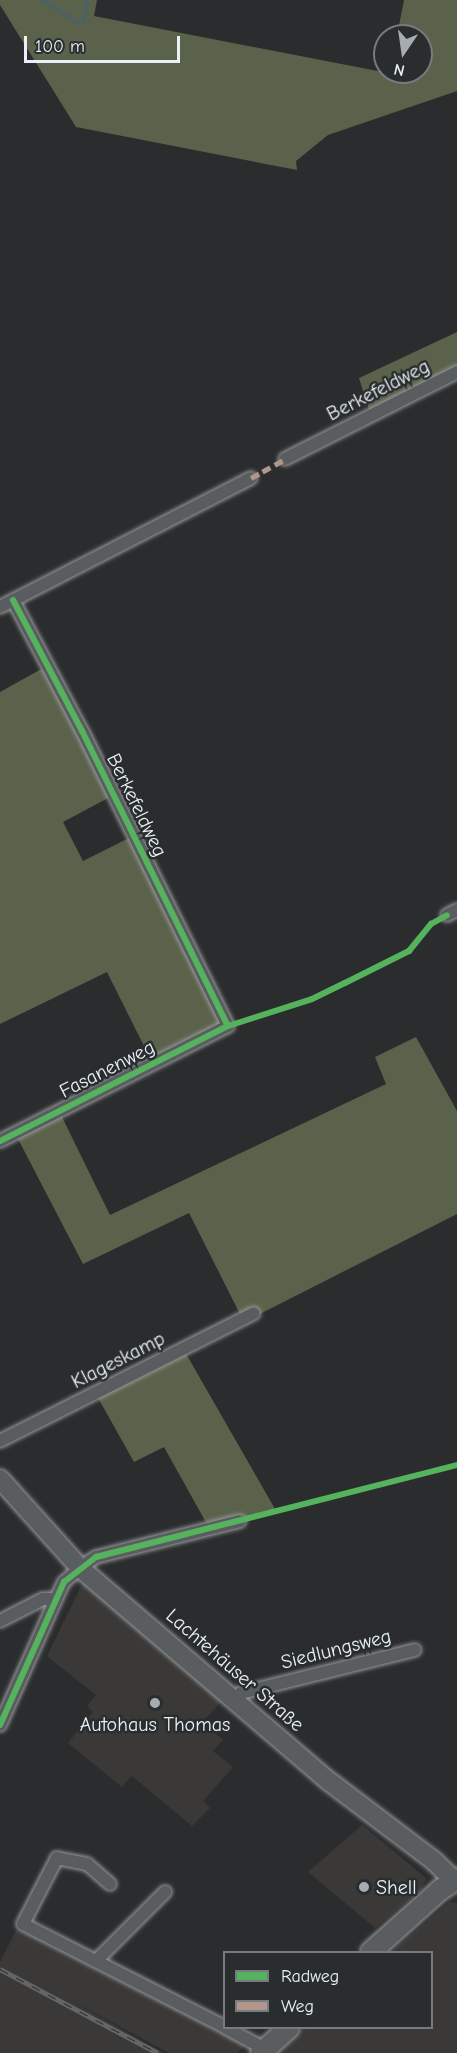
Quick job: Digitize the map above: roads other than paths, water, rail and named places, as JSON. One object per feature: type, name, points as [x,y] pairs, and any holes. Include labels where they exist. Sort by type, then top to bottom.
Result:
[{"type":"main road","points":[[373,1951],[440,1890],[456,1881]]},
{"type":"main road","points":[[263,2051],[288,2029]]},
{"type":"street","name":"Berkefeldweg","points":[[285,459],[457,372]]},
{"type":"street","points":[[0,607],[251,478]]},
{"type":"street","name":"Berkefeldweg","points":[[13,600],[82,731],[228,1026]]},
{"type":"street","name":"Fasanenweg","points":[[0,1141],[228,1026]]},
{"type":"street","name":"Klageskamp","points":[[0,1441],[254,1313]]},
{"type":"street","name":"Lachtehäuser Straße","points":[[0,1479],[80,1568],[330,1782],[434,1861],[456,1881]]},
{"type":"street","points":[[0,1725],[64,1582],[80,1568],[96,1557],[240,1521]]},
{"type":"street","points":[[0,1621],[43,1599],[56,1599]]},
{"type":"street","name":"Siedlungsweg","points":[[234,1700],[241,1693],[415,1650]]},
{"type":"street","points":[[110,1884],[87,1864],[57,1858],[23,1924],[223,2026]]},
{"type":"street","points":[[96,1961],[165,1892]]},
{"type":"street","points":[[228,2029],[263,2051]]},
{"type":"waterway","points":[[43,0],[77,22],[83,21],[87,0]]},
{"type":"railway","points":[[0,1969],[158,2053]]},
{"type":"place","name":"Autohaus Thomas","points":[[155,1703]]},
{"type":"place","name":"Shell","points":[[364,1887]]}]
